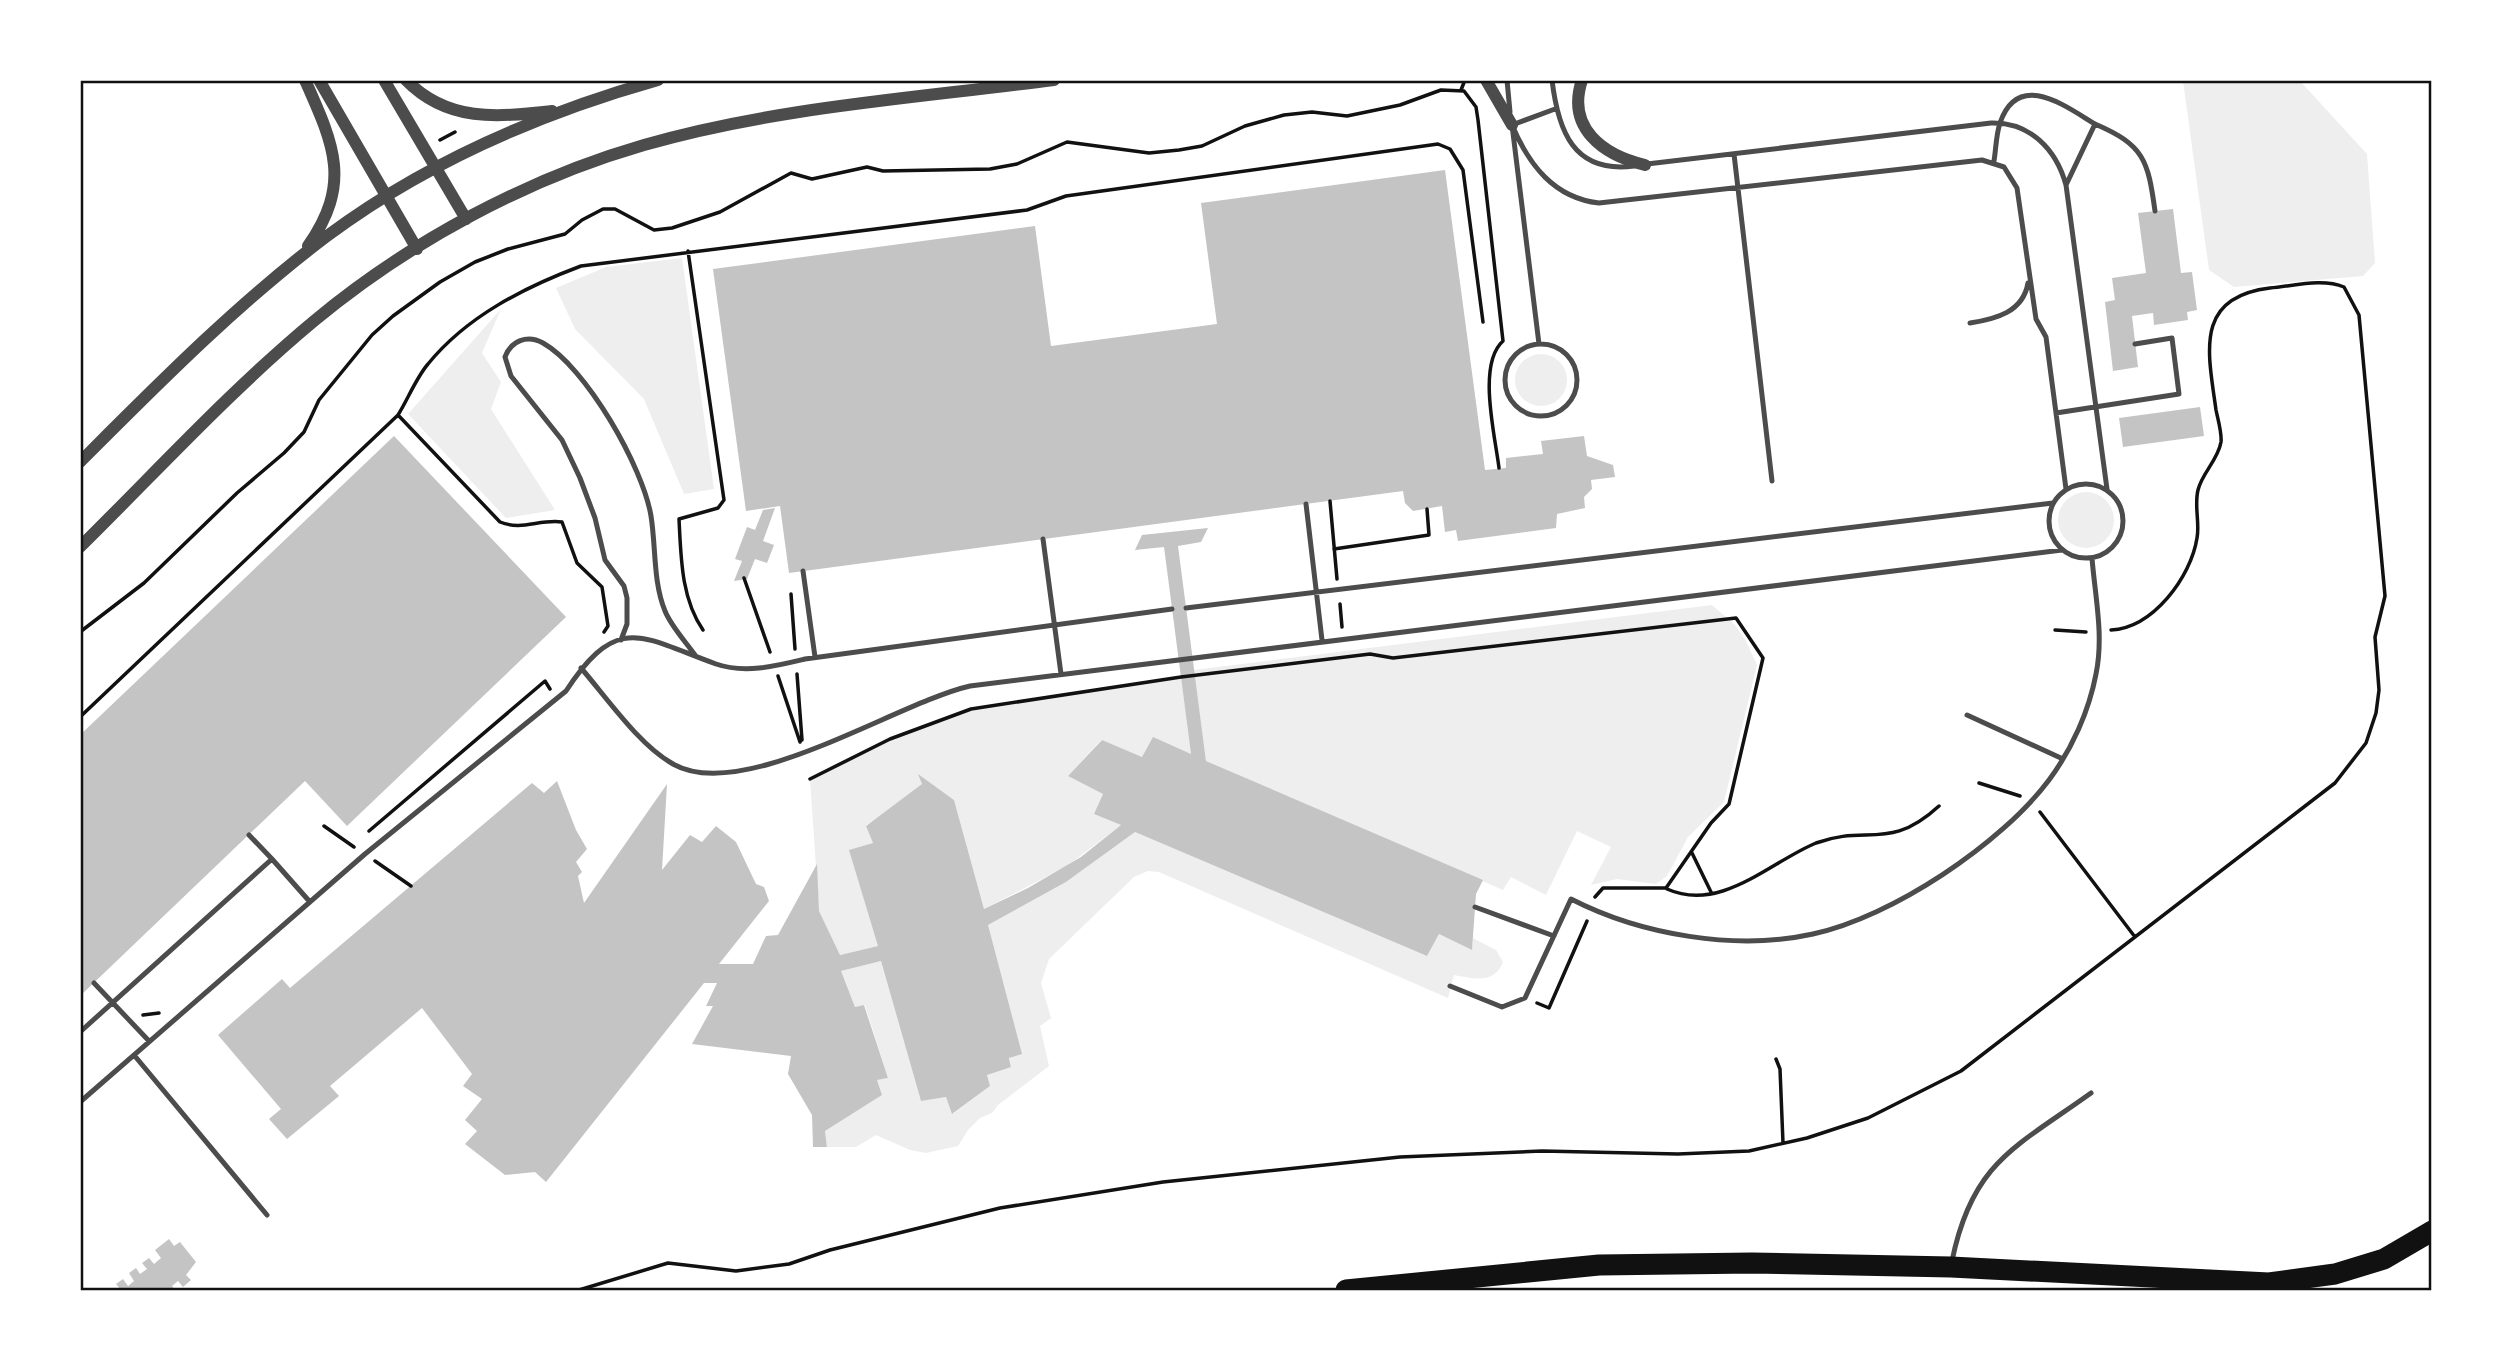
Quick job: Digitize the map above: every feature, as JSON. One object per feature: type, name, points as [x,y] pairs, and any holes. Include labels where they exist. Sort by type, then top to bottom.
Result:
[{"type":"highway","points":[[1346,1290],[1599,1265],[1752,1263],[1951,1267],[2269,1283],[2335,1274],[2384,1259],[2431,1231]]},
{"type":"highway","points":[[2269,1283],[2294,1290]]},
{"type":"street","points":[[298,260],[328,213],[337,177],[331,143],[305,80]]},
{"type":"street","points":[[319,80],[417,249]]},
{"type":"street","points":[[384,80],[466,219]]},
{"type":"street","points":[[406,80],[430,101],[466,114],[489,117],[573,109]]},
{"type":"street","points":[[80,462],[216,329],[298,260],[385,197],[479,146],[573,109],[658,80]]},
{"type":"street","points":[[80,547],[268,362],[316,320],[417,249],[466,219],[541,183],[643,145],[707,130],[770,118],[1054,80]]},
{"type":"street","points":[[1486,80],[1512,125]]},
{"type":"street","points":[[1582,80],[1579,90],[1580,123],[1588,135],[1609,153],[1645,165]]},
{"type":"lane","points":[[1507,80],[1539,344]]},
{"type":"lane","points":[[1552,80],[1555,109],[1568,141],[1580,155],[1621,168],[2000,123],[2029,132],[2039,139],[2054,155],[2066,185],[2107,489]]},
{"type":"lane","points":[[1994,162],[2000,123],[2007,109],[2022,97],[2043,94],[2137,147],[2148,170],[2155,211]]},
{"type":"lane","points":[[1512,125],[1555,109]]},
{"type":"lane","points":[[2066,185],[2095,124]]},
{"type":"lane","points":[[1512,125],[1535,167],[1557,188],[1581,201],[1619,202],[1994,162],[2004,167],[2017,188],[2036,318],[2046,337],[2066,489]]},
{"type":"lane","points":[[1734,154],[1772,481]]},
{"type":"lane","points":[[1970,323],[1989,320],[2017,307],[2026,295],[2030,277]]},
{"type":"lane","points":[[2056,413],[2179,394],[2172,338],[2135,344]]},
{"type":"lane","points":[[621,640],[628,612],[624,586],[605,560],[591,508],[562,440],[511,376],[505,357],[512,344],[519,341],[540,341],[552,349],[592,392],[610,420],[650,513],[657,573],[666,613],[695,655]]},
{"type":"lane","points":[[1539,344],[1559,348],[1569,358],[1577,378],[1570,402],[1560,411],[1539,417],[1520,410],[1511,401],[1504,380],[1506,369],[1517,352],[1539,344]]},
{"type":"lane","points":[[2087,483],[2107,489],[2115,496],[2123,513],[2122,534],[2106,552],[2092,558],[2073,556],[2063,550],[2050,531],[2053,503],[2066,489],[2087,483]]},
{"type":"lane","points":[[1186,608],[2053,503]]},
{"type":"lane","points":[[1306,504],[1322,640]]},
{"type":"lane","points":[[1043,539],[1061,674]]},
{"type":"lane","points":[[581,668],[655,752],[672,764],[708,773],[753,768],[806,752],[864,725],[952,690],[1322,640],[2063,550]]},
{"type":"lane","points":[[1450,986],[1502,1007],[1525,998],[1571,899],[1592,910],[1642,926],[1713,939],[1760,940],[1814,934],[1871,915],[1960,862],[2029,802],[2063,759],[2077,733],[2096,676],[2099,630],[2092,558]]},
{"type":"lane","points":[[803,571],[815,657]]},
{"type":"lane","points":[[80,1101],[310,902],[566,691],[581,668],[596,653],[621,640],[653,639],[718,665],[740,669],[766,668],[815,657],[1172,609]]},
{"type":"lane","points":[[1967,716],[2063,759]]},
{"type":"lane","points":[[249,835],[310,902]]},
{"type":"lane","points":[[80,1032],[272,859]]},
{"type":"lane","points":[[1475,908],[1554,936]]},
{"type":"lane","points":[[94,983],[149,1041]]},
{"type":"lane","points":[[134,1055],[268,1215]]},
{"type":"lane","points":[[1951,1267],[1963,1216],[1990,1169],[2091,1093]]},
{"type":"path","points":[[1461,90],[1465,80]]},
{"type":"path","points":[[80,632],[144,583],[237,493],[284,453],[304,432],[319,400],[372,335],[393,316],[475,262],[508,249],[565,234],[595,212],[615,209],[654,230],[672,228],[720,212],[791,173],[812,179],[867,167],[883,171],[990,169],[1017,164],[1067,142],[1149,153],[1179,150],[1202,146],[1245,126],[1284,115],[1312,113],[1347,116],[1400,105],[1441,90],[1461,90],[1472,100],[1478,120],[1503,341],[1494,349],[1488,373],[1499,468]]},
{"type":"path","points":[[453,122],[457,142]]},
{"type":"path","points":[[440,140],[455,132]]},
{"type":"path","points":[[80,717],[398,415],[427,365],[491,308],[542,281],[581,266],[1027,210],[1066,196],[1438,144],[1450,149],[1463,170],[1483,322]]},
{"type":"path","points":[[688,251],[724,500],[718,508],[679,519],[685,585],[690,605],[703,630]]},
{"type":"path","points":[[579,1290],[668,1264],[736,1272],[789,1264],[830,1250],[1000,1208],[1108,1189],[1399,1157],[1556,1151],[1678,1154],[1749,1151],[1868,1118],[1937,1085],[1972,1062],[2335,783],[2365,743],[2376,713],[2379,691],[2375,637],[2385,596],[2359,315],[2344,287],[2331,282],[2249,291],[2232,297],[2214,321],[2208,354],[2221,441],[2198,490],[2197,538],[2191,556],[2171,594],[2153,611],[2119,629],[2055,630]]},
{"type":"path","points":[[398,415],[500,522],[514,528],[541,521],[562,522],[577,563],[603,587],[608,626],[601,637]]},
{"type":"path","points":[[1334,549],[1429,535],[1427,509]]},
{"type":"path","points":[[810,779],[919,726],[971,709],[1004,703],[1181,677],[1370,654],[1393,658],[1736,618],[1763,658],[1729,804],[1711,823],[1666,888]]},
{"type":"path","points":[[364,835],[545,681],[556,699]]},
{"type":"path","points":[[1979,783],[2007,790],[2029,802],[2049,820],[2135,937]]},
{"type":"path","points":[[1525,998],[1549,1007],[1595,898],[1603,888],[1666,888],[1681,894],[1732,889],[1805,848],[1827,839],[1872,837],[1910,829],[1939,806]]},
{"type":"path","points":[[342,853],[353,844]]},
{"type":"path","points":[[1692,853],[1711,892]]},
{"type":"path","points":[[1776,1059],[1780,1069],[1783,1143]]},
{"type":"shaded area","points":[[2183,81],[2300,81],[2367,154],[2375,263],[2363,276],[2234,287],[2209,270]]},
{"type":"shaded area","points":[[682,258],[714,489],[684,494],[644,399],[575,329],[556,288],[606,267]]},
{"type":"shaded area","points":[[501,309],[482,353],[501,382],[491,409],[555,510],[506,518],[408,414]]},
{"type":"shaded area","points":[[1541,354],[1551,356],[1559,362],[1565,370],[1565,390],[1559,398],[1551,404],[1541,406],[1531,404],[1523,398],[1517,390],[1515,380],[1517,370],[1523,362],[1531,356]]},
{"type":"shaded area","points":[[2086,492],[2101,497],[2109,505],[2114,520],[2109,535],[2101,543],[2086,548],[2071,543],[2063,535],[2058,520],[2063,505],[2071,497]]},
{"type":"shaded area","points":[[1712,605],[1735,625],[1757,665],[1724,802],[1688,837],[1667,876],[1656,884],[1617,879],[1591,885],[1611,847],[1577,831],[1546,895],[1511,877],[1503,890],[1206,761],[1194,670]]},
{"type":"shaded area","points":[[1181,677],[1191,754],[1153,738],[1142,757],[1101,740],[1068,776],[1103,794],[1094,814],[1121,825],[1067,866],[984,909],[954,800],[919,775],[925,787],[866,825],[873,843],[878,946],[840,955],[819,911],[810,779],[890,739],[971,709]]},
{"type":"shaded area","points":[[1135,832],[1427,956],[1439,934],[1472,950],[1473,938],[1496,950],[1503,962],[1495,974],[1489,977],[1454,975],[1448,998],[1159,872],[1148,871],[1134,877],[1049,959],[1041,983],[1051,1018],[1040,1026],[1049,1066],[998,1105],[992,1113],[980,1118],[958,1146],[926,1153],[910,1150],[876,1135],[856,1147],[827,1147],[825,1131],[882,1095],[877,1080],[888,1078],[865,1005],[855,1007],[841,971],[881,961],[921,1101],[946,1097],[953,1114],[990,1086],[987,1075],[1011,1066],[988,925],[1066,882]]},
{"type":"building","points":[[1445,170],[1485,470],[1506,468],[1506,458],[1543,454],[1541,441],[1584,436],[1587,456],[1613,465],[1615,477],[1591,480],[1592,489],[1584,497],[1585,508],[1557,514],[1556,528],[1458,541],[1456,530],[1445,532],[1442,506],[1413,511],[1405,503],[1403,491],[789,573],[780,506],[746,511],[713,269],[1035,226],[1051,346],[1217,324],[1201,203]]},
{"type":"building","points":[[2173,209],[2181,273],[2192,272],[2197,310],[2187,312],[2188,320],[2154,325],[2153,313],[2132,316],[2138,367],[2113,371],[2105,302],[2115,300],[2112,278],[2146,273],[2138,213]]},
{"type":"building","points":[[2200,407],[2204,436],[2123,447],[2119,418]]},
{"type":"building","points":[[394,436],[566,617],[347,826],[305,781],[80,996],[80,735]]},
{"type":"building","points":[[775,508],[763,541],[774,545],[767,563],[755,559],[747,579],[734,581],[742,561],[735,559],[747,527],[755,530],[763,510]]},
{"type":"building","points":[[1208,528],[1201,542],[1178,546],[1206,761],[1483,880],[1476,894],[1472,950],[1439,934],[1427,956],[1135,832],[1066,882],[988,925],[1022,1054],[1009,1058],[1011,1067],[987,1075],[990,1086],[952,1114],[946,1097],[921,1101],[881,961],[841,971],[855,1007],[864,1005],[888,1078],[877,1080],[882,1095],[825,1131],[827,1147],[813,1147],[812,1115],[788,1074],[791,1056],[692,1044],[713,1006],[706,1006],[717,983],[704,983],[546,1182],[535,1172],[505,1175],[465,1144],[477,1131],[465,1120],[482,1099],[463,1086],[472,1074],[422,1008],[330,1086],[339,1096],[287,1139],[269,1119],[281,1109],[218,1035],[282,979],[290,988],[532,783],[544,793],[557,781],[576,830],[587,849],[576,862],[582,872],[578,876],[584,903],[667,784],[662,870],[690,835],[702,842],[716,826],[736,842],[756,884],[764,887],[769,901],[719,964],[753,964],[766,936],[778,935],[817,864],[819,911],[840,955],[878,946],[849,850],[873,843],[866,826],[922,784],[918,774],[954,800],[984,909],[1028,888],[1081,857],[1121,825],[1094,814],[1103,794],[1068,776],[1102,740],[1142,757],[1153,737],[1191,754],[1164,547],[1135,550],[1142,535]]},
{"type":"building","points":[[169,1239],[174,1246],[180,1242],[196,1262],[186,1275],[191,1280],[183,1287],[178,1281],[172,1286],[175,1290],[121,1290],[116,1284],[123,1279],[128,1286],[134,1281],[129,1273],[136,1268],[140,1274],[147,1269],[142,1263],[149,1258],[154,1264],[161,1258],[155,1250]]}]
